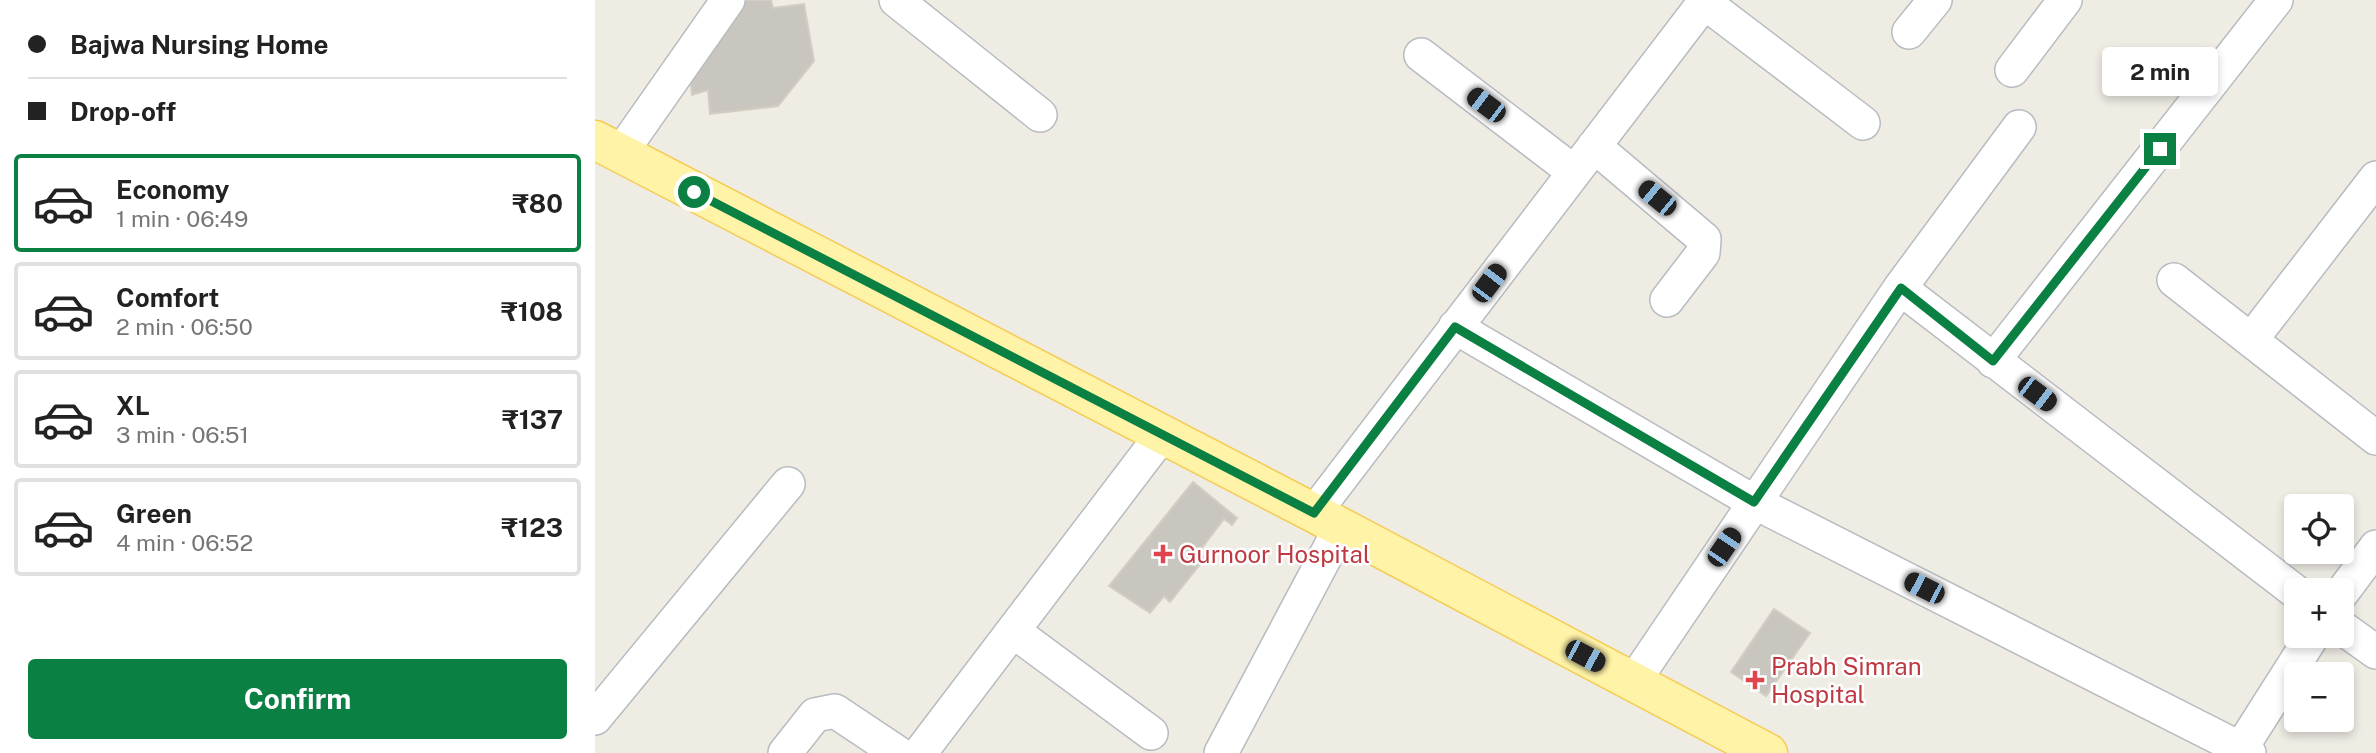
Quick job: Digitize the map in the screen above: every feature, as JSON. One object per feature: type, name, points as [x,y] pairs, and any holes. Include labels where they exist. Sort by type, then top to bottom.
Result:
[{"type":"main road","points":[[608,147],[1161,436],[1328,520],[1768,753]]},
{"type":"street","points":[[608,147],[728,0]]},
{"type":"street","points":[[896,0],[1041,115]]},
{"type":"street","points":[[1909,32],[1935,0]]},
{"type":"street","points":[[2012,70],[2065,0]]},
{"type":"street","points":[[1993,361],[2276,0]]},
{"type":"street","points":[[1221,753],[1328,520],[1455,327],[1705,1],[1863,123]]},
{"type":"street","points":[[1421,55],[1704,239],[1703,254],[1667,300]]},
{"type":"street","points":[[1634,681],[1901,288],[2019,127]]},
{"type":"street","points":[[2251,341],[2376,178]]},
{"type":"street","points":[[2174,280],[2376,438]]},
{"type":"street","points":[[1901,288],[2284,583]]},
{"type":"street","points":[[1455,327],[1754,502],[2243,752],[2305,648]]},
{"type":"street","points":[[920,753],[1161,436]]},
{"type":"street","points":[[595,718],[787,485]]},
{"type":"street","points":[[2353,578],[2376,547]]},
{"type":"street","points":[[1013,631],[1151,733]]},
{"type":"street","points":[[2354,636],[2376,652]]},
{"type":"street","points":[[785,753],[815,715],[835,711],[898,753]]},
{"type":"building","points":[[724,0],[771,0],[773,8],[804,4],[814,61],[778,106],[710,114],[708,90],[692,95],[689,66]]},
{"type":"building","points":[[1193,482],[1237,518],[1232,525],[1224,519],[1198,553],[1205,558],[1170,602],[1164,596],[1150,613],[1109,586]]},
{"type":"building","points":[[1774,609],[1810,633],[1766,696],[1731,672]]},
{"type":"place","name":"Gurnoor Hospital","points":[[1163,554]]},
{"type":"place","name":"Prabh Simran Hospital","points":[[1755,680]]},
{"type":"route","points":[[694,192],[1314,513],[1455,327],[1519,367],[1754,502],[1901,288],[1993,361],[2160,149]]}]
